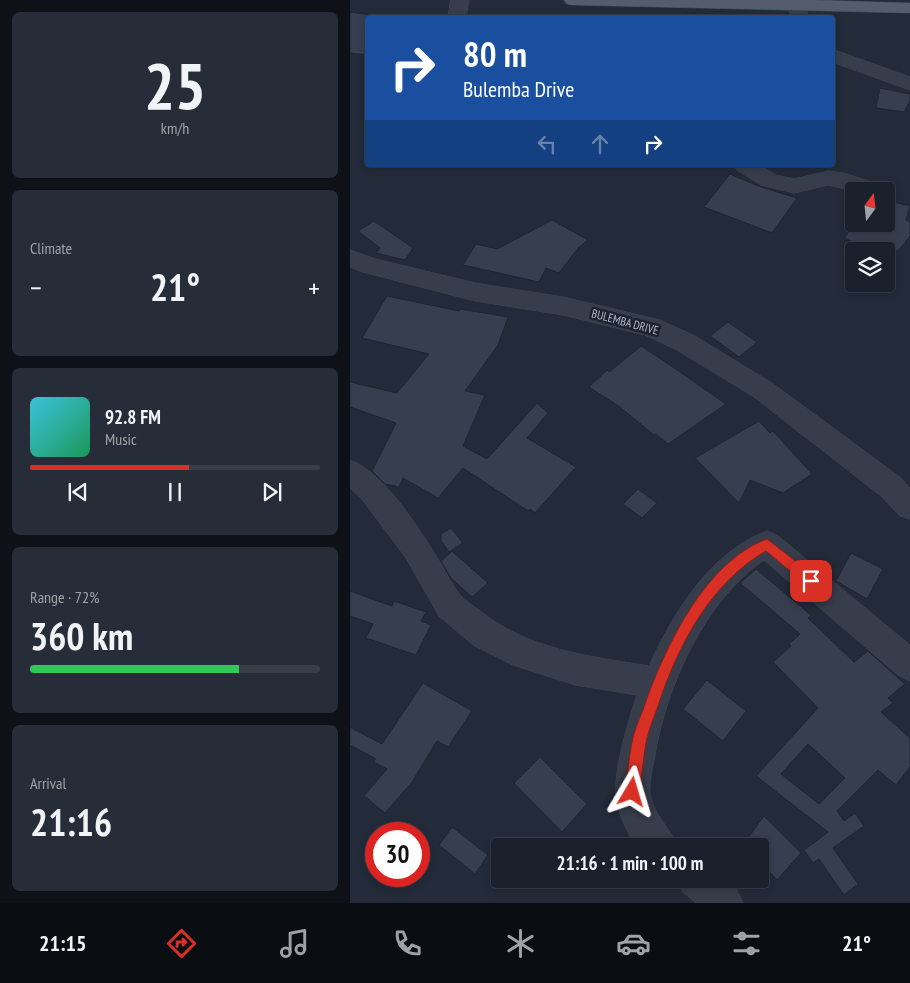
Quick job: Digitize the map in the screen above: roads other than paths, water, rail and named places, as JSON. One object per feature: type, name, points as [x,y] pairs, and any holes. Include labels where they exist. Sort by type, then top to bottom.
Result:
[{"type":"main road","points":[[573,0],[798,11],[910,8]]},
{"type":"street","points":[[458,15],[460,0]]},
{"type":"street","points":[[835,56],[910,84]]},
{"type":"street","points":[[747,167],[769,180],[794,186],[828,178],[849,182]]},
{"type":"street","name":"BULEMBA DRIVE","points":[[350,258],[371,266],[475,292],[563,306],[651,326],[686,343],[763,390],[891,487],[910,507]]},
{"type":"street","points":[[350,472],[370,489],[416,549],[450,606],[484,634],[513,650],[575,669],[659,683]]},
{"type":"street","points":[[653,838],[639,819],[632,792],[639,741],[659,683],[680,636],[712,589],[745,556],[764,544],[769,546],[910,665]]},
{"type":"street","points":[[706,888],[724,903]]}]
